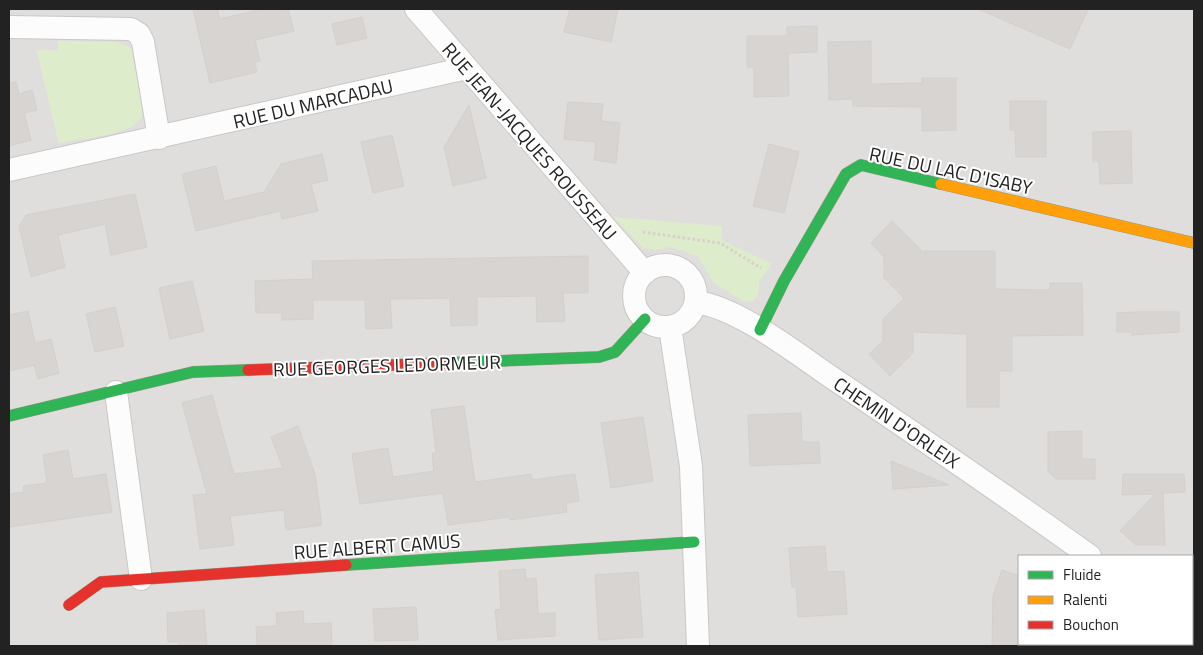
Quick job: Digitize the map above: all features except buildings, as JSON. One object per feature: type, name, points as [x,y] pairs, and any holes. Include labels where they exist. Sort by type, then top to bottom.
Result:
[{"type":"street","name":"RUE JEAN-JACQUES ROUSSEAU","points":[[416,9],[645,273]]},
{"type":"street","points":[[9,27],[131,29],[139,34],[143,42],[159,138]]},
{"type":"street","name":"RUE DU MARCADAU","points":[[9,170],[467,68]]},
{"type":"street","name":"RUE DU LAC D'ISABY","points":[[760,330],[784,281],[846,174],[861,165],[1194,242]]},
{"type":"street","points":[[662,265],[681,269],[693,283],[696,302],[687,318],[670,327],[661,327],[645,319],[638,311],[635,291],[645,273],[662,265]]},
{"type":"street","name":"CHEMIN D'ORLEIX","points":[[696,302],[711,304],[760,330],[952,458],[1089,555]]},
{"type":"street","name":"RUE GEORGES LEDORMEUR","points":[[9,416],[116,392],[192,372],[599,357],[615,352],[645,319]]},
{"type":"street","points":[[670,327],[692,466],[698,646]]},
{"type":"street","points":[[116,392],[141,580]]},
{"type":"street","name":"RUE ALBERT CAMUS","points":[[69,605],[101,582],[694,542]]},
{"type":"path","points":[[606,226],[720,242],[784,281]]},
{"type":"shaded area","points":[[9,9],[1194,9],[1194,646],[9,646]],"holes":[[[37,50],[59,51],[59,143]]]},
{"type":"green space","points":[[58,41],[117,42],[131,48],[143,112],[139,121],[124,130],[59,143],[37,50],[58,51]]},
{"type":"green space","points":[[613,217],[722,226],[722,240],[772,264],[759,281],[759,291],[754,301],[745,302],[714,283],[698,256],[671,247],[655,250],[644,248]]},
{"type":"traffic: fast","points":[[760,330],[784,281],[846,174],[861,165],[941,184]]},
{"type":"traffic: fast","points":[[448,363],[599,357],[615,352],[645,319]]},
{"type":"traffic: fast","points":[[9,416],[193,372],[248,370]]},
{"type":"traffic: fast","points":[[346,565],[694,542]]},
{"type":"traffic: slow","points":[[941,184],[1194,243]]},
{"type":"traffic: jam","points":[[248,370],[448,363]]},
{"type":"traffic: jam","points":[[69,605],[101,582],[346,565]]}]
